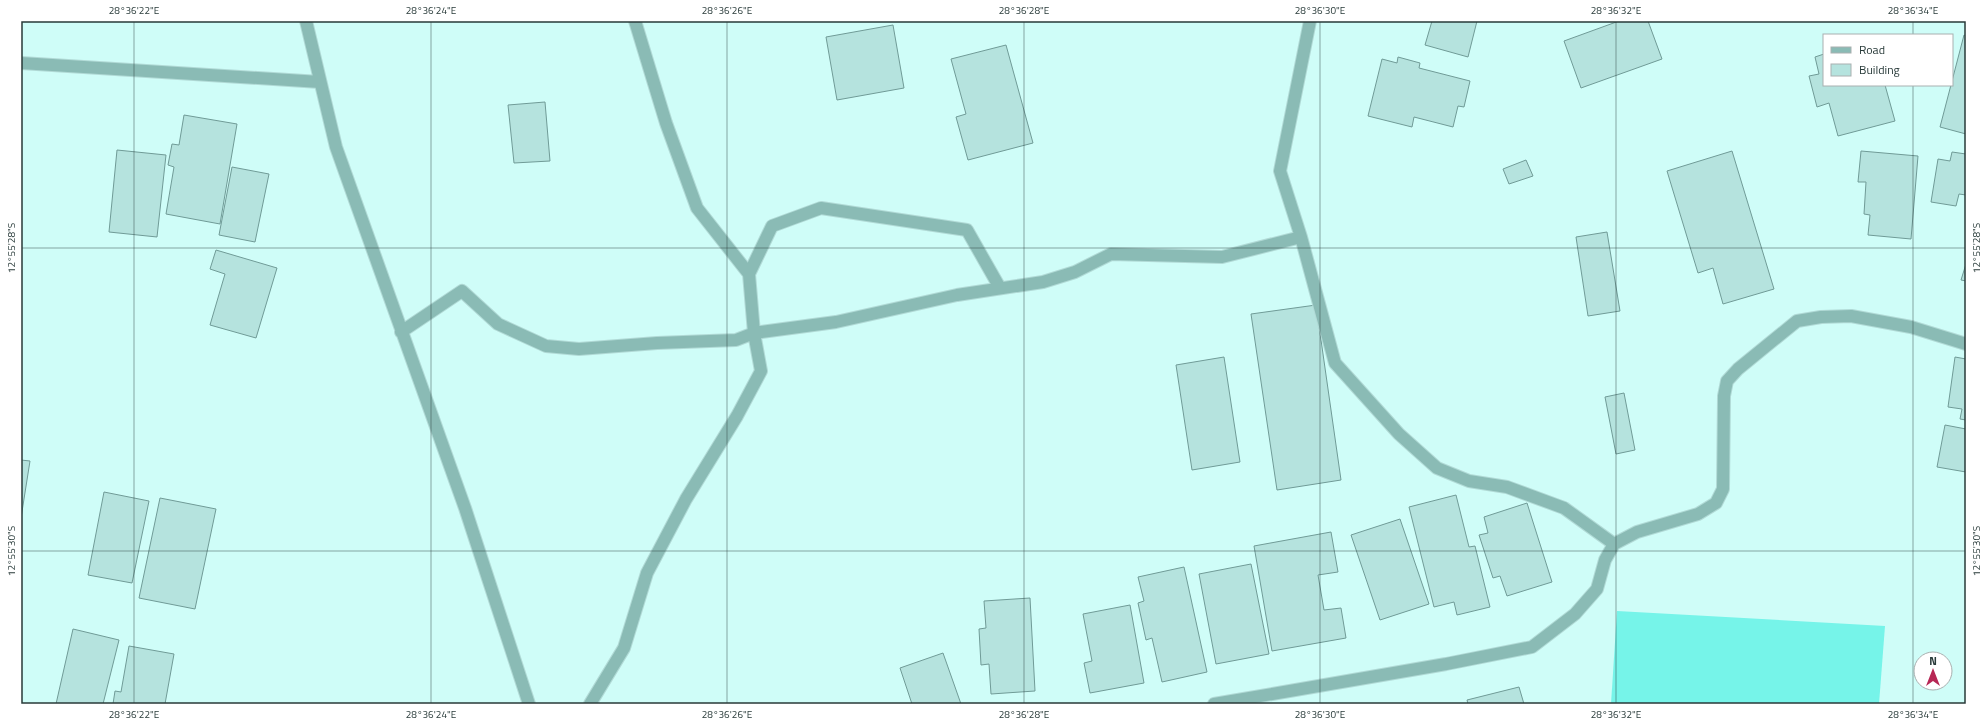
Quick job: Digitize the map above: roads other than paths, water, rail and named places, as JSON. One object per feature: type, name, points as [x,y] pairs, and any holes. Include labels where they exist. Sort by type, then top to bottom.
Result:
[{"type":"street","points":[[306,21],[336,148],[465,508],[530,704]]},
{"type":"street","points":[[635,21],[666,123],[696,208],[749,274]]},
{"type":"street","points":[[1310,21],[1280,171],[1301,237],[1335,363],[1399,434],[1437,468],[1469,481],[1507,487],[1564,508],[1614,544]]},
{"type":"street","points":[[21,63],[320,82]]},
{"type":"street","points":[[590,704],[624,648],[651,566],[686,500],[737,416],[761,371],[754,333],[749,274],[772,226],[821,208],[967,230],[1000,288]]},
{"type":"street","points":[[402,332],[462,291],[498,324],[546,346],[579,349],[656,343],[736,340],[754,333],[836,322],[957,296],[1043,282],[1075,272],[1111,254],[1222,257],[1301,237]]},
{"type":"street","points":[[1214,704],[1446,664],[1532,647],[1575,614],[1597,589],[1605,560],[1614,544],[1637,532],[1698,514],[1716,503],[1723,489],[1724,396],[1728,381],[1738,369],[1797,321],[1821,317],[1851,316],[1911,327],[1966,344]]}]
